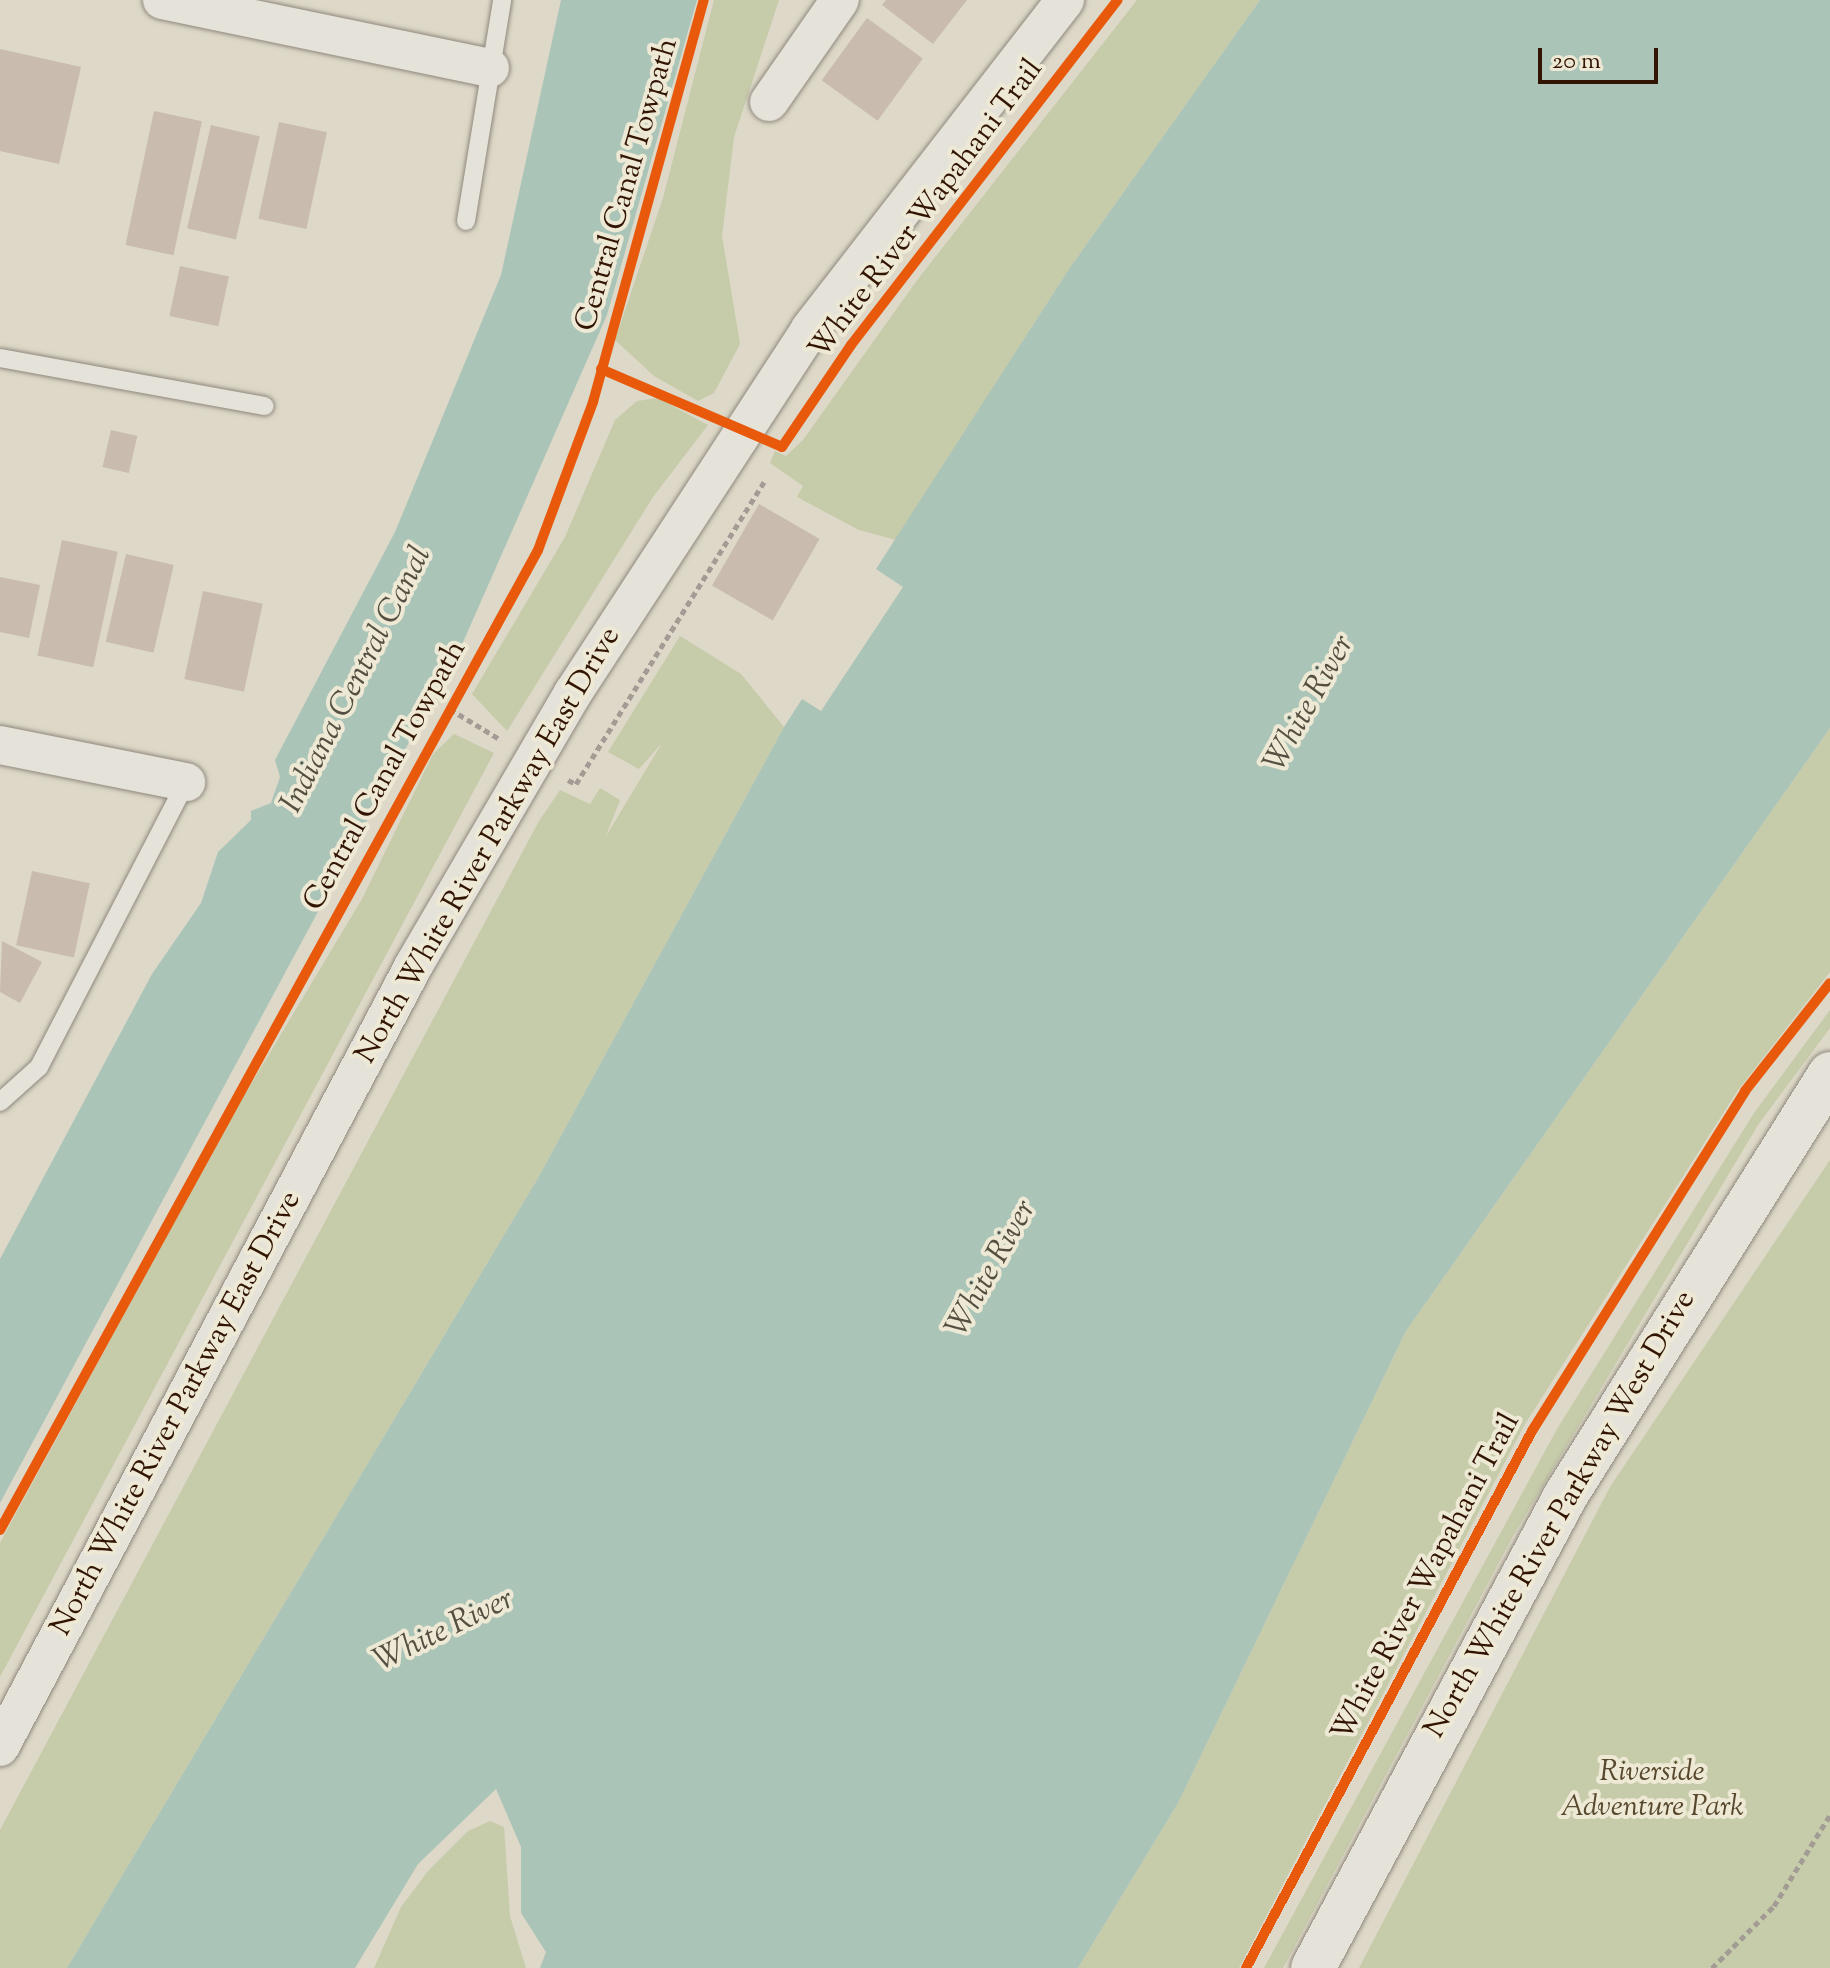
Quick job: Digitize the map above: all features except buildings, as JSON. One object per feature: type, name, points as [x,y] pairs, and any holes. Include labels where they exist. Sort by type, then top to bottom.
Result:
[{"type":"street","points":[[162,0],[490,68]]},
{"type":"street","points":[[769,102],[840,0]]},
{"type":"street","name":"North White River Parkway East Drive","points":[[0,1747],[414,965],[573,693],[810,329],[1065,0]]},
{"type":"street","points":[[0,745],[186,782]]},
{"type":"street","name":"North White River Parkway West Drive","points":[[1313,1968],[1566,1495],[1830,1074]]},
{"type":"lane","points":[[466,221],[502,0]]},
{"type":"lane","points":[[0,358],[265,406]]},
{"type":"lane","points":[[0,1102],[39,1067],[186,782]]},
{"type":"path","points":[[1712,1968],[1774,1906],[1830,1815]]},
{"type":"green space","points":[[714,0],[779,0],[734,137],[722,236],[740,344],[714,393],[698,401],[654,376],[615,340],[663,198]]},
{"type":"green space","points":[[1137,0],[1260,0],[1069,269],[896,540],[859,530],[797,497],[803,486],[770,463],[775,451],[786,456],[803,440],[918,279]]},
{"type":"green space","points":[[658,398],[708,425],[653,497],[507,731],[472,694],[565,537],[615,420],[637,401]]},
{"type":"green space","points":[[680,636],[741,674],[784,727],[538,1178],[67,1968],[0,1968],[0,1830],[539,821],[560,790],[590,804],[600,788],[620,800],[605,838],[662,743],[639,769],[608,752]]},
{"type":"green space","points":[[1830,728],[1830,972],[1738,1090],[1525,1424],[1239,1968],[1078,1968],[1178,1803],[1406,1331]]},
{"type":"green space","points":[[454,734],[494,753],[0,1677],[0,1543],[229,1121],[362,899],[433,754]]},
{"type":"green space","points":[[1830,1010],[1830,1028],[1758,1125],[1513,1536],[1283,1968],[1264,1968],[1557,1429],[1754,1113]]},
{"type":"green space","name":"Riverside Adventure Park","points":[[1830,1160],[1830,1968],[1359,1968],[1610,1487]]},
{"type":"green space","points":[[490,1821],[504,1827],[510,1916],[526,1968],[374,1968],[401,1907],[428,1871],[468,1831]]},
{"type":"water","name":"Indiana Central Canal","points":[[561,0],[697,0],[607,315],[464,640],[0,1503],[0,1259],[152,974],[201,903],[218,852],[251,820],[251,811],[271,803],[280,777],[275,760],[395,532],[501,275]]},
{"type":"water","name":"White River","points":[[1260,0],[1830,0],[1830,728],[1406,1331],[1178,1803],[1078,1968],[540,1968],[546,1952],[521,1913],[521,1847],[496,1789],[418,1864],[355,1968],[67,1968],[538,1178],[784,727],[802,699],[821,711],[903,587],[876,569],[1069,269]]},
{"type":"cycle path","name":"Central Canal Towpath","points":[[0,1530],[538,550],[593,402],[704,0]]},
{"type":"cycle path","name":"White River Wapahani Trail","points":[[601,369],[782,447],[851,345],[1118,0]]},
{"type":"cycle path","name":"White River Wapahani Trail","points":[[1246,1968],[1532,1431],[1745,1091],[1830,983]]}]
